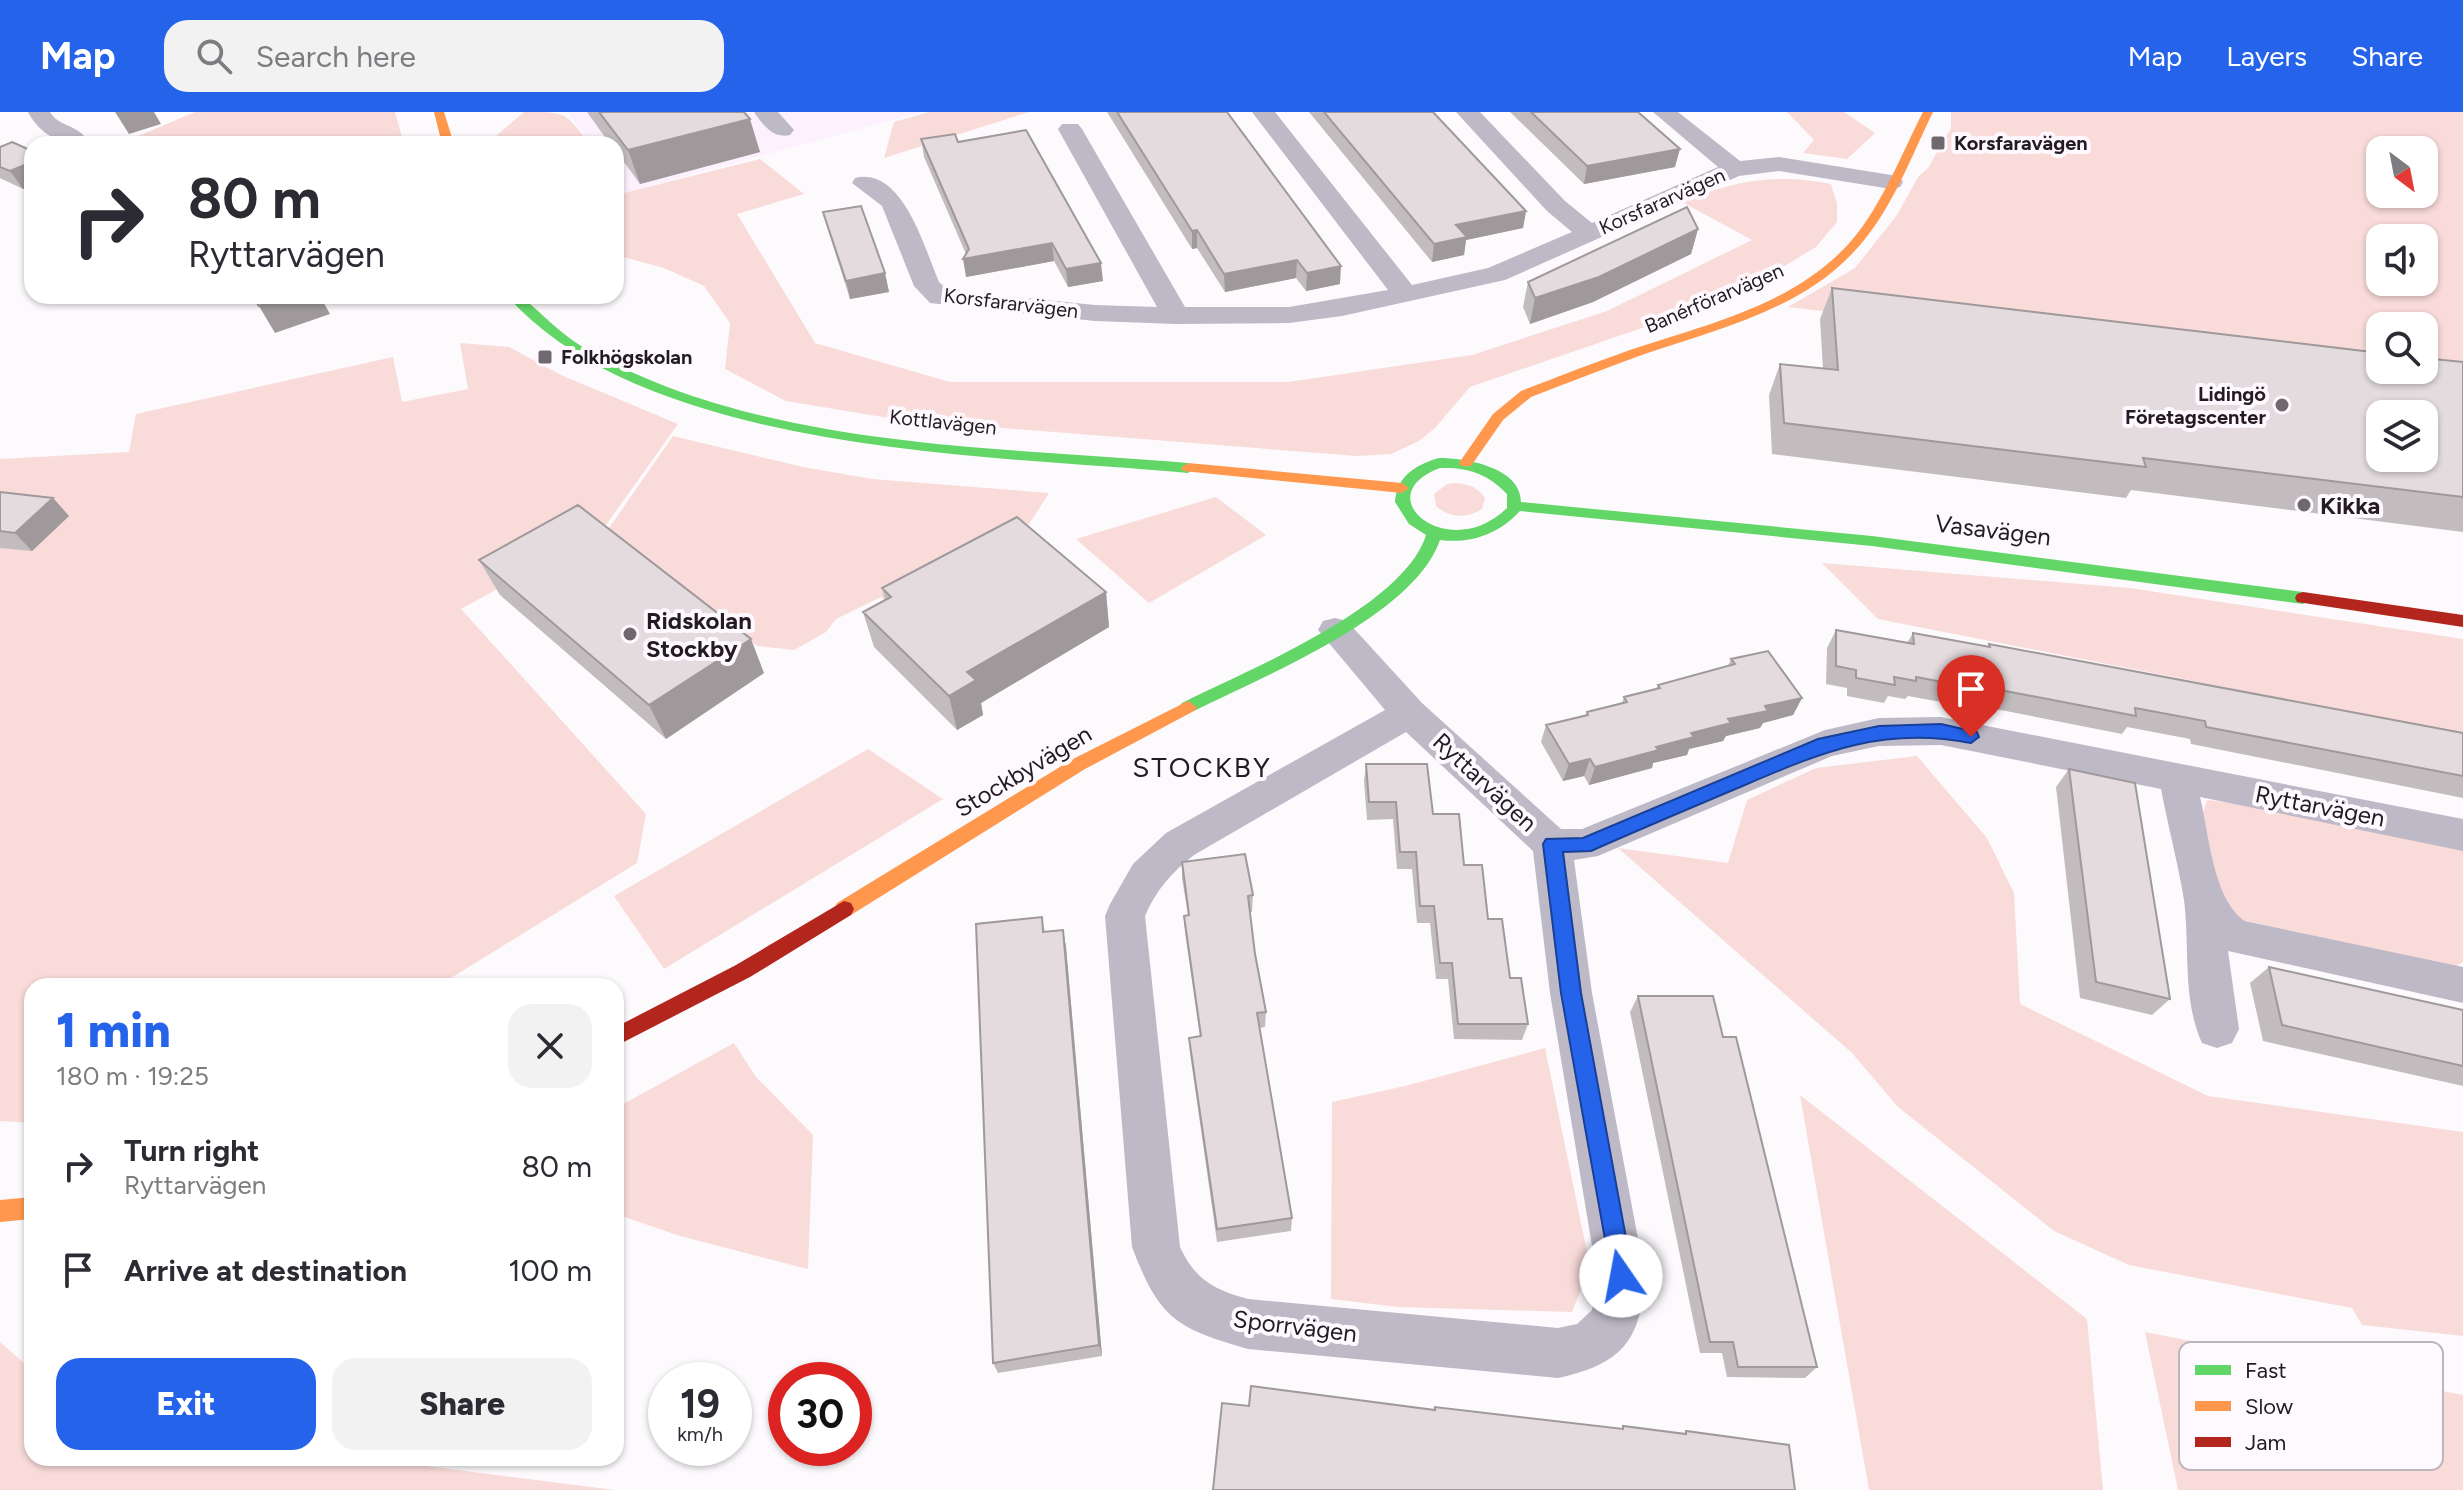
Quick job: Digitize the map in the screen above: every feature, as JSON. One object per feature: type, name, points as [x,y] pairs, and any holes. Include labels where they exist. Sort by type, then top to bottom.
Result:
[{"type":"street","points":[[39,112],[45,124],[71,136]]},
{"type":"street","points":[[439,112],[446,136]]},
{"type":"street","points":[[765,112],[782,130]]},
{"type":"street","points":[[1263,112],[1406,295]]},
{"type":"street","name":"Korsfararvägen","points":[[1467,112],[1556,206],[1588,233]]},
{"type":"street","name":"Korsfararvägen","points":[[1664,112],[1735,169]]},
{"type":"street","name":"Banérförarvägen","points":[[1466,463],[1487,427],[1502,410],[1526,394],[1702,331],[1765,305],[1817,277],[1847,253],[1891,182],[1928,112]]},
{"type":"street","points":[[1070,129],[1176,316]]},
{"type":"street","name":"Korsfararvägen","points":[[864,183],[893,202],[927,286],[940,297],[1095,313],[1176,316],[1289,315],[1406,295],[1496,274],[1735,169],[1779,164],[1891,182]]},
{"type":"street","name":"Kottlavägen","points":[[522,304],[558,336],[591,359],[695,402],[795,427],[910,441],[1402,488]]},
{"type":"street","points":[[1447,462],[1466,463],[1501,478],[1512,491],[1515,506],[1507,522],[1489,533],[1468,536],[1435,531],[1408,514],[1402,502],[1402,488],[1410,476],[1426,467],[1447,462]]},
{"type":"street","name":"Vasavägen","points":[[1515,506],[1899,542],[2463,621]]},
{"type":"street","name":"Stockbyvägen","points":[[624,1033],[743,971],[1079,764],[1335,630],[1374,606],[1409,578],[1434,543],[1435,531]]},
{"type":"street","name":"Ryttarvägen","points":[[1335,630],[1409,713],[1552,844],[1584,845],[1825,744],[1879,732],[1941,731],[2463,835]]},
{"type":"street","name":"Sporrvägen","points":[[1409,713],[1180,844],[1157,861],[1140,881],[1125,916],[1156,1247],[1168,1280],[1182,1298],[1218,1316],[1248,1324],[1558,1353],[1584,1349],[1608,1335],[1619,1312],[1621,1276],[1571,993],[1552,844]]},
{"type":"street","points":[[2177,777],[2204,901],[2209,977],[2217,1029]]},
{"type":"street","points":[[2204,901],[2220,926],[2235,936],[2463,985]]},
{"type":"street","points":[[0,1211],[24,1209]]},
{"type":"shaded area","points":[[195,112],[395,112],[402,136],[138,136]]},
{"type":"shaded area","points":[[524,112],[549,112],[564,116],[583,136],[496,136]]},
{"type":"shaded area","points":[[568,112],[922,112],[624,193],[624,136],[584,136]]},
{"type":"shaded area","points":[[929,112],[1029,112],[884,158],[894,122]]},
{"type":"shaded area","points":[[1787,112],[1844,112],[1875,133],[1847,159],[1803,153],[1814,140]]},
{"type":"shaded area","points":[[1951,112],[2463,112],[2463,387],[2438,384],[2438,312],[2366,312],[2366,376],[1788,307],[1855,268],[1897,215],[1918,177],[1928,168],[1951,128]]},
{"type":"shaded area","points":[[760,159],[804,194],[737,214],[815,343],[950,382],[1288,382],[1472,355],[1607,311],[1752,240],[1682,202],[1701,195],[1737,184],[1773,179],[1831,184],[1837,204],[1837,222],[1816,247],[1735,296],[1470,387],[1435,428],[1419,441],[1391,454],[1357,456],[901,420],[786,401],[725,369],[730,323],[704,286],[664,268],[624,257],[624,193]]},
{"type":"shaded area","points":[[460,343],[509,347],[561,375],[678,424],[601,532],[461,609],[646,814],[637,863],[451,978],[24,978],[24,1122],[0,1121],[0,459],[129,452],[136,414],[393,357],[402,402],[468,389]]},
{"type":"shaded area","points":[[673,436],[803,467],[872,479],[1049,493],[1019,540],[895,610],[881,597],[836,619],[826,632],[794,650],[757,646],[607,531]]},
{"type":"shaded area","points":[[1456,483],[1479,491],[1485,498],[1482,509],[1459,516],[1436,506],[1434,494],[1447,484]]},
{"type":"shaded area","points":[[1216,497],[1266,535],[1149,603],[1076,539]]},
{"type":"shaded area","points":[[1822,563],[2130,588],[2463,639],[2463,734],[1878,619]]},
{"type":"shaded area","points":[[868,749],[943,799],[664,969],[614,896]]},
{"type":"shaded area","points":[[1917,756],[1987,838],[2014,893],[2020,1004],[2208,1096],[2463,1132],[2463,1336],[2362,1325],[2352,1308],[2129,1265],[2054,1231],[1898,1107],[1852,1053],[1618,848],[1728,863],[1747,800],[1816,768]]},
{"type":"shaded area","points":[[2207,800],[2283,809],[2463,846],[2463,962],[2455,967],[2238,919],[2216,895],[2201,819]]},
{"type":"shaded area","points":[[734,1043],[756,1077],[813,1135],[808,1269],[680,1236],[624,1217],[624,1104]]},
{"type":"shaded area","points":[[1545,1048],[1590,1267],[1572,1312],[1398,1307],[1331,1299],[1332,1102],[1405,1086]]},
{"type":"shaded area","points":[[1800,1095],[2087,1319],[2103,1490],[1869,1490]]},
{"type":"shaded area","points":[[2145,1332],[2195,1342],[2179,1342],[2179,1470],[2443,1470],[2443,1391],[2463,1395],[2463,1490],[2178,1490]]},
{"type":"shaded area","points":[[0,1342],[24,1363],[24,1466],[425,1466],[615,1490],[0,1490]]},
{"type":"building","points":[[599,112],[744,112],[750,119],[628,150],[624,145],[624,136],[617,136]]},
{"type":"building","points":[[1117,112],[1227,112],[1341,266],[1307,273],[1297,260],[1224,274],[1197,230],[1192,231]]},
{"type":"building","points":[[1324,112],[1433,112],[1526,211],[1456,225],[1467,237],[1434,244]]},
{"type":"building","points":[[1531,112],[1638,112],[1680,149],[1587,166]]},
{"type":"building","points":[[1026,130],[1101,263],[1066,269],[1052,243],[963,259],[969,249],[921,139],[955,134],[958,142]]},
{"type":"building","points":[[12,142],[24,147],[24,165],[10,171],[0,167],[0,147]]},
{"type":"building","points":[[861,206],[885,273],[846,281],[823,212]]},
{"type":"building","points":[[1687,207],[1698,229],[1599,277],[1535,298],[1528,282]]},
{"type":"building","points":[[1832,288],[2366,351],[2366,384],[2438,384],[2438,359],[2463,362],[2463,497],[2143,458],[2146,467],[1784,423],[1780,364],[1838,370]]},
{"type":"building","points":[[0,492],[53,498],[15,533],[0,531]]},
{"type":"building","name":"Ridskolan Stockby","points":[[578,505],[751,639],[649,705],[479,560]]},
{"type":"building","points":[[1017,517],[1106,592],[967,672],[976,680],[949,696],[863,612],[891,597],[882,588]]},
{"type":"building","points":[[1836,630],[1914,644],[1913,633],[1990,647],[1989,644],[2463,733],[2463,776],[2206,727],[2205,721],[2135,708],[2136,716],[1916,677],[1916,681],[1894,677],[1895,685],[1856,678],[1856,670],[1836,666]]},
{"type":"building","points":[[1768,651],[1802,698],[1765,706],[1768,711],[1728,719],[1731,723],[1691,733],[1694,737],[1656,747],[1659,750],[1595,767],[1590,759],[1569,764],[1546,725],[1627,702],[1624,697],[1660,688],[1658,685],[1735,664],[1731,659]]},
{"type":"building","points":[[1366,764],[1427,764],[1433,814],[1459,814],[1464,865],[1482,865],[1488,919],[1502,919],[1510,978],[1521,978],[1528,1024],[1458,1024],[1452,963],[1440,963],[1434,906],[1420,906],[1416,852],[1400,852],[1396,802],[1369,802]]},
{"type":"building","points":[[2069,769],[2135,783],[2170,999],[2096,982]]},
{"type":"building","points":[[1245,854],[1253,895],[1248,896],[1255,954],[1266,1012],[1257,1013],[1292,1218],[1217,1229],[1189,1038],[1201,1036],[1184,916],[1189,915],[1182,862]]},
{"type":"building","points":[[1042,917],[1043,932],[1063,930],[1099,1345],[993,1363],[976,924]]},
{"type":"building","points":[[2269,967],[2463,1010],[2463,1066],[2282,1025]]},
{"type":"building","points":[[1638,996],[1713,996],[1723,1037],[1736,1037],[1817,1367],[1738,1367],[1733,1342],[1710,1342]]},
{"type":"building","points":[[1251,1386],[1435,1410],[1435,1407],[1623,1429],[1623,1426],[1686,1434],[1686,1431],[1789,1445],[1795,1490],[1213,1490],[1222,1403],[1249,1406]]},
{"type":"traffic: fast","points":[[522,304],[574,348],[650,386],[736,414],[830,433],[925,446],[1188,468]]},
{"type":"traffic: fast","points":[[1439,463],[1462,463],[1490,472],[1514,493],[1514,509],[1494,526],[1468,535],[1441,535],[1417,523],[1402,502],[1405,487],[1413,476],[1439,463]]},
{"type":"traffic: fast","points":[[1515,506],[1872,541],[2303,598]]},
{"type":"traffic: fast","points":[[1188,707],[1312,644],[1374,606],[1420,565],[1435,531]]},
{"type":"traffic: slow","points":[[439,112],[446,136]]},
{"type":"traffic: slow","points":[[1466,463],[1498,417],[1526,394],[1746,315],[1799,290],[1823,274],[1845,255],[1871,223],[1928,112]]},
{"type":"traffic: slow","points":[[1188,468],[1402,488]]},
{"type":"traffic: slow","points":[[844,909],[1079,764],[1188,707]]},
{"type":"traffic: slow","points":[[0,1211],[24,1209]]},
{"type":"traffic: jam","points":[[2303,598],[2463,621]]},
{"type":"traffic: jam","points":[[624,1033],[743,971],[844,909]]},
{"type":"place","name":"Korsfaravägen","points":[[1938,143]]},
{"type":"place","name":"Folkhögskolan","points":[[545,357]]},
{"type":"place","name":"Lidingö Företagscenter","points":[[2282,405]]},
{"type":"place","name":"Kikka","points":[[2304,505]]},
{"type":"place","name":"Ridskolan Stockby","points":[[630,634]]},
{"type":"district","name":"STOCKBY","points":[[1202,767]]},
{"type":"route","points":[[1621,1276],[1571,993],[1552,844],[1584,845],[1825,744],[1879,732],[1941,731],[1971,737]]}]
